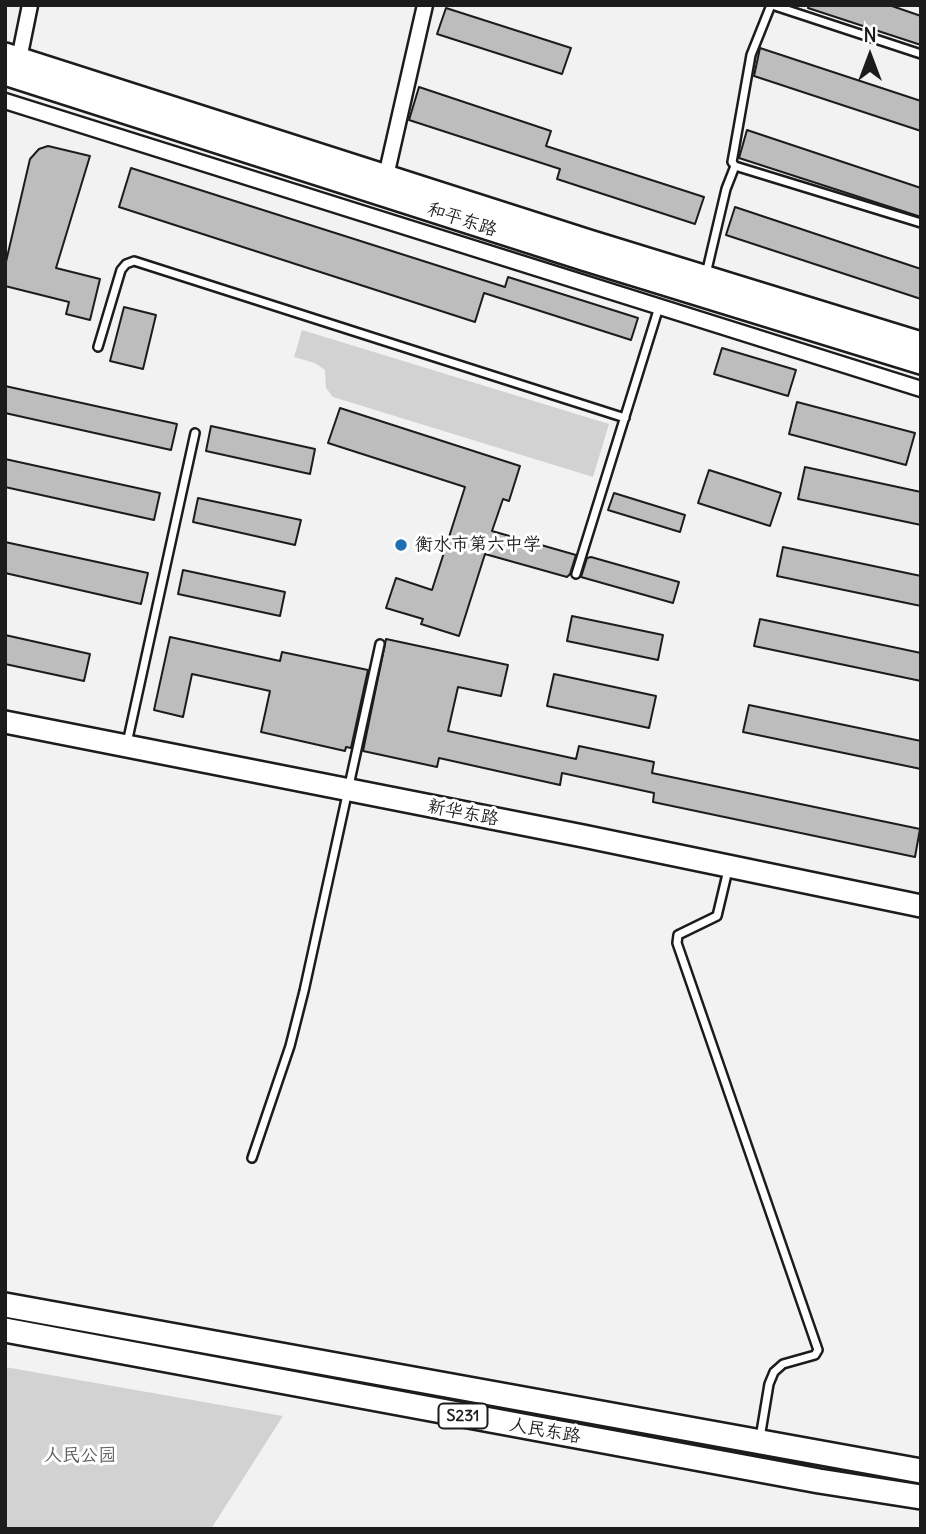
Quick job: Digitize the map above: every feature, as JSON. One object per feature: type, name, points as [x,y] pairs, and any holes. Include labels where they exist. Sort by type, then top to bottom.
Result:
[{"type":"main road","name":"和平东路","points":[[10,62],[921,343]]},
{"type":"main road","name":"和平东路","points":[[10,62],[583,259],[921,363]]},
{"type":"main road","name":"新华东路","points":[[5,722],[921,906]]},
{"type":"main road","name":"人民东路","points":[[5,1305],[921,1471]]},
{"type":"main road","name":"人民东路","points":[[5,1330],[819,1482],[921,1497]]},
{"type":"street","points":[[10,62],[30,5]]},
{"type":"street","points":[[386,176],[425,5]]},
{"type":"street","points":[[5,101],[921,389]]},
{"type":"lane","points":[[705,276],[734,166],[733,151],[751,55],[771,5],[921,54]]},
{"type":"lane","points":[[734,166],[921,223]]},
{"type":"lane","points":[[98,347],[121,270],[134,261],[625,418]]},
{"type":"lane","points":[[576,574],[660,307]]},
{"type":"lane","points":[[127,746],[195,433]]},
{"type":"lane","points":[[252,1158],[290,1046],[380,644]]},
{"type":"lane","points":[[729,866],[717,916],[678,935],[677,943],[818,1350],[815,1355],[783,1364],[774,1372],[769,1384],[759,1443]]},
{"type":"green space","points":[[302,330],[609,424],[593,477],[333,397],[326,388],[325,370],[315,363],[294,357]]},
{"type":"green space","name":"人民公园","points":[[5,1367],[283,1416],[211,1529],[5,1529]]},
{"type":"building","points":[[809,5],[889,5],[921,16],[921,45],[808,8]]},
{"type":"building","points":[[446,8],[571,48],[562,74],[437,34]]},
{"type":"building","points":[[760,48],[921,101],[921,131],[754,76]]},
{"type":"building","points":[[419,87],[551,131],[546,146],[704,197],[695,224],[557,179],[560,169],[409,120]]},
{"type":"building","points":[[747,130],[921,188],[921,217],[739,158]]},
{"type":"building","points":[[48,146],[90,156],[56,268],[100,279],[90,320],[66,314],[69,302],[5,286],[5,266],[30,159],[39,149]]},
{"type":"building","points":[[131,168],[505,287],[508,277],[638,318],[631,340],[484,293],[475,322],[119,207]]},
{"type":"building","points":[[735,207],[921,269],[921,299],[726,235]]},
{"type":"building","points":[[124,307],[156,315],[143,369],[110,361]]},
{"type":"building","points":[[722,348],[796,370],[788,396],[714,374]]},
{"type":"building","points":[[5,386],[177,424],[171,450],[5,413]]},
{"type":"building","points":[[797,402],[915,433],[906,465],[789,434]]},
{"type":"building","points":[[340,408],[520,466],[509,501],[503,499],[492,531],[576,555],[570,574],[567,577],[485,554],[459,636],[421,624],[423,619],[386,608],[396,578],[432,590],[465,487],[328,443]]},
{"type":"building","points":[[211,426],[315,449],[310,474],[206,451]]},
{"type":"building","points":[[5,459],[160,493],[154,520],[5,487]]},
{"type":"building","points":[[805,467],[921,492],[921,525],[798,499]]},
{"type":"building","points":[[709,470],[781,493],[770,526],[698,503]]},
{"type":"building","points":[[614,493],[685,515],[680,532],[608,510]]},
{"type":"building","points":[[198,498],[301,520],[295,545],[193,522]]},
{"type":"building","points":[[5,542],[148,573],[141,604],[5,573]]},
{"type":"building","points":[[783,547],[921,576],[921,606],[777,576]]},
{"type":"building","points":[[587,558],[679,582],[673,603],[581,577]]},
{"type":"building","points":[[183,570],[285,592],[280,616],[178,594]]},
{"type":"building","points":[[572,616],[663,635],[658,660],[567,641]]},
{"type":"building","points":[[760,619],[921,653],[921,681],[754,646]]},
{"type":"building","points":[[5,635],[90,654],[84,681],[5,664]]},
{"type":"building","points":[[170,637],[280,661],[282,652],[368,670],[351,748],[346,747],[345,751],[261,732],[270,691],[192,674],[183,717],[154,710]]},
{"type":"building","points":[[386,639],[508,665],[501,696],[458,687],[448,731],[576,759],[579,746],[654,762],[652,773],[920,829],[915,857],[653,802],[654,793],[562,773],[560,785],[439,758],[437,767],[363,751]]},
{"type":"building","points":[[554,674],[656,696],[649,728],[547,706]]},
{"type":"building","points":[[749,705],[921,741],[921,769],[743,732]]},
{"type":"place","name":"衡水市第六中学","points":[[401,545]]}]
